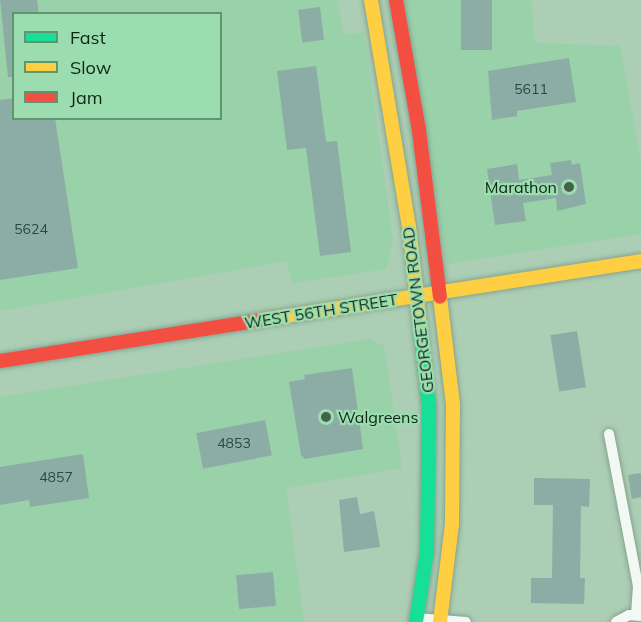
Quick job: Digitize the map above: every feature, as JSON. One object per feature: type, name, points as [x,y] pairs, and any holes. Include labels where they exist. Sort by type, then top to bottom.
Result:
[{"type":"main road","name":"GEORGETOWN ROAD","points":[[371,0],[418,296],[431,455],[427,551],[416,620]]},
{"type":"main road","name":"GEORGETOWN ROAD","points":[[396,0],[442,292],[453,404],[455,482],[440,621]]},
{"type":"main road","name":"WEST 56TH STREET","points":[[0,361],[641,261]]},
{"type":"street","points":[[609,434],[638,586],[639,615],[616,622]]},
{"type":"street","points":[[416,620],[466,622]]},
{"type":"shaded area","points":[[0,0],[337,0],[344,35],[364,32],[393,241],[386,269],[292,283],[287,261],[0,311]]},
{"type":"shaded area","points":[[403,0],[531,0],[535,43],[620,46],[641,163],[641,234],[447,264]]},
{"type":"shaded area","points":[[370,339],[384,346],[402,468],[286,488],[304,622],[0,622],[0,397]]},
{"type":"building","points":[[0,0],[37,0],[39,12],[12,12],[12,77],[8,77]]},
{"type":"building","points":[[461,0],[492,0],[492,50],[461,50]]},
{"type":"building","points":[[320,7],[324,40],[302,42],[298,10]]},
{"type":"building","points":[[569,58],[576,102],[517,111],[517,116],[492,120],[488,71]]},
{"type":"building","points":[[316,66],[326,142],[337,141],[351,252],[320,256],[306,148],[287,150],[277,71]]},
{"type":"building","points":[[12,98],[12,120],[55,120],[78,268],[0,280],[0,100]]},
{"type":"building","points":[[571,160],[572,165],[580,163],[586,204],[557,211],[556,198],[523,203],[526,221],[495,225],[487,169],[517,164],[519,180],[552,175],[550,163]]},
{"type":"building","points":[[577,331],[586,387],[559,392],[550,335]]},
{"type":"building","name":"Walgreens","points":[[352,368],[363,449],[305,459],[301,455],[289,382],[305,379],[304,375]]},
{"type":"building","points":[[265,420],[272,455],[203,469],[196,433]]},
{"type":"building","points":[[83,454],[89,498],[30,507],[29,500],[0,505],[0,467]]},
{"type":"building","points":[[641,473],[641,497],[632,499],[628,475]]},
{"type":"building","points":[[534,478],[590,479],[589,507],[581,506],[580,578],[585,578],[584,604],[531,603],[531,578],[552,578],[553,505],[534,505]]},
{"type":"building","points":[[357,497],[360,514],[374,511],[380,547],[344,552],[339,500]]},
{"type":"building","points":[[273,572],[276,606],[239,609],[236,575]]},
{"type":"traffic: fast","points":[[416,622],[427,551],[429,407],[420,326]]},
{"type":"traffic: slow","points":[[371,0],[409,226],[420,326]]},
{"type":"traffic: slow","points":[[261,320],[641,261]]},
{"type":"traffic: slow","points":[[440,297],[453,404],[452,524],[440,622]]},
{"type":"traffic: jam","points":[[396,0],[419,131],[440,297]]},
{"type":"traffic: jam","points":[[0,361],[261,320]]},
{"type":"place","name":"Marathon","points":[[569,187]]},
{"type":"place","name":"Walgreens","points":[[326,417]]}]
